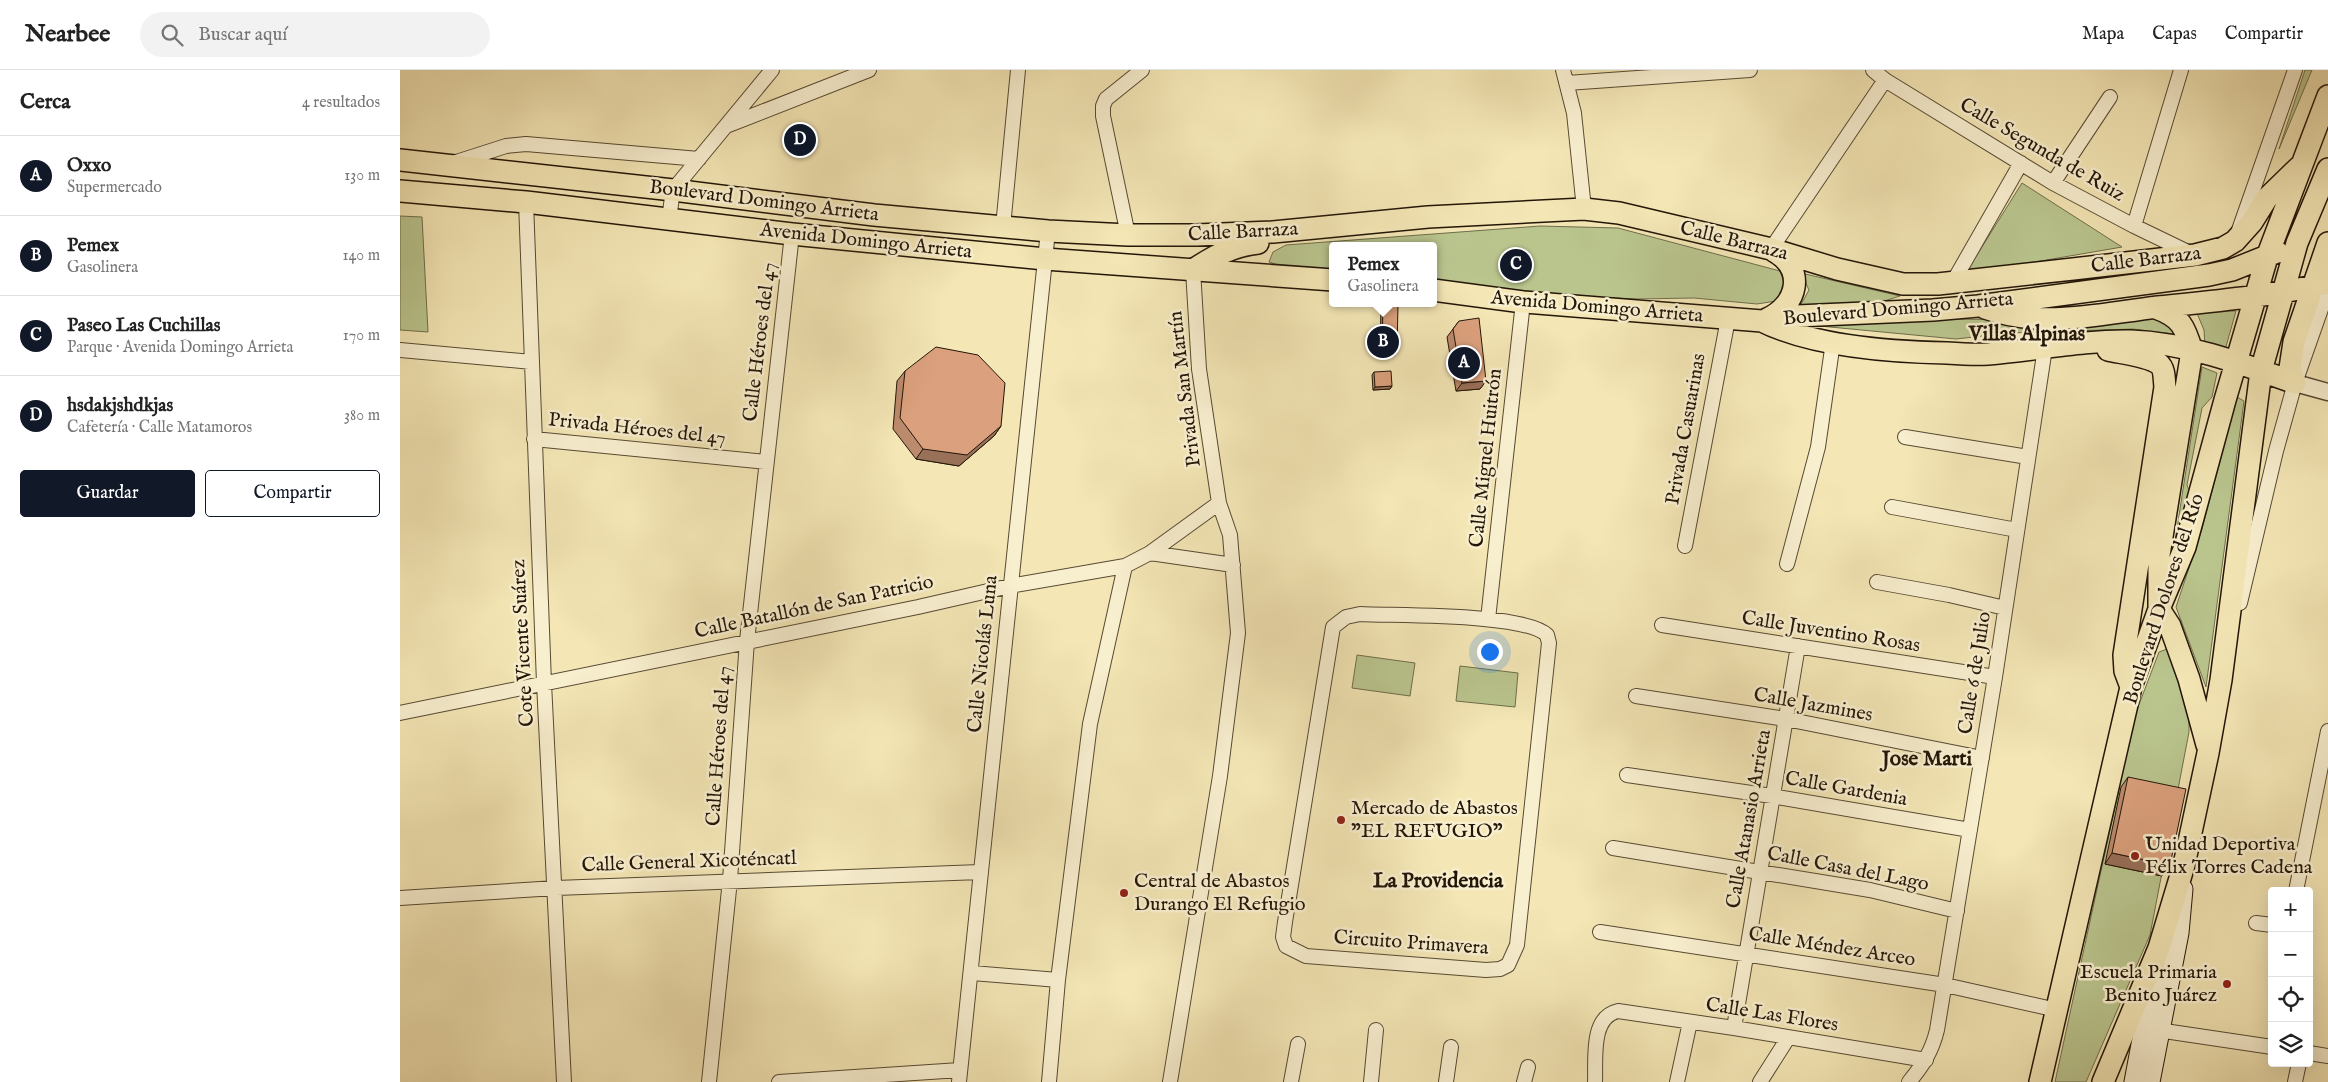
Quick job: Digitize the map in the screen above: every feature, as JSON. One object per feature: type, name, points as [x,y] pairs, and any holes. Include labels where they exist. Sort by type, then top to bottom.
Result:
[{"type":"main road","name":"Boulevard Dolores del Río","points":[[2040,1082],[2131,687],[2185,548],[2236,360],[2267,257],[2299,167],[2328,96]]},
{"type":"main road","name":"Boulevard Domingo Arrieta","points":[[400,160],[673,190],[874,215],[1048,231],[1128,235]]},
{"type":"main road","name":"Calle Barraza","points":[[1128,235],[1268,237],[1428,217],[1584,209],[1619,213],[1771,249],[1837,269],[1903,284],[1954,282],[2195,255],[2223,248],[2235,241],[2252,222],[2267,198],[2299,167]]},
{"type":"main road","points":[[2103,1082],[2159,948],[2184,865],[2208,753],[2221,680],[2261,371],[2298,243],[2328,169]]},
{"type":"main road","name":"Avenida Domingo Arrieta","points":[[400,191],[526,202],[792,234],[1045,259],[1329,280]]},
{"type":"main road","points":[[1193,270],[1217,254],[1268,237]]},
{"type":"main road","points":[[1268,237],[1260,258],[1263,266],[1271,274]]},
{"type":"main road","name":"Boulevard Domingo Arrieta","points":[[1762,321],[1797,316],[1933,310],[1978,306],[2209,275],[2232,270],[2298,243]]},
{"type":"main road","points":[[2295,383],[2291,375],[2292,355],[2323,286],[2328,243]]},
{"type":"main road","points":[[1762,321],[1777,315],[1784,308],[1791,300],[1794,288],[1794,276],[1790,264],[1782,255],[1771,249]]},
{"type":"main road","points":[[1903,284],[2019,317],[2059,320],[2255,298],[2283,291],[2323,286]]},
{"type":"main road","name":"Avenida Domingo Arrieta","points":[[1437,291],[1523,302],[1762,321]]},
{"type":"main road","points":[[2156,308],[2172,314],[2180,321],[2186,331],[2192,351],[2159,555],[2160,609],[2170,626],[2189,679],[2208,753]]},
{"type":"main road","points":[[1762,321],[1798,336],[1922,353],[1986,354],[2081,344],[2132,341],[2176,346],[2236,360],[2295,383]]},
{"type":"main road","points":[[2081,344],[2151,360],[2160,365],[2164,374],[2165,387],[2124,655],[2125,671],[2131,687]]},
{"type":"main road","points":[[2134,1082],[2179,933],[2184,865]]},
{"type":"main road","points":[[2150,1082],[2151,1029],[2159,948]]},
{"type":"street","points":[[669,219],[673,190],[772,70]]},
{"type":"street","points":[[725,126],[848,73],[869,70]]},
{"type":"street","points":[[1003,226],[1018,70]]},
{"type":"street","points":[[1128,235],[1103,116],[1103,106],[1106,99],[1142,70]]},
{"type":"street","points":[[1584,209],[1574,113],[1565,76],[1750,70]]},
{"type":"street","name":"Calle Segunda de Ruiz","points":[[1873,70],[1885,80],[2053,183],[2134,226],[2195,255]]},
{"type":"street","points":[[2134,226],[2181,70]]},
{"type":"street","points":[[2235,241],[2295,70]]},
{"type":"street","points":[[1771,249],[1885,80]]},
{"type":"street","points":[[2053,183],[2110,97]]},
{"type":"street","points":[[447,164],[498,148],[526,144],[699,159]]},
{"type":"street","points":[[1954,282],[2021,163]]},
{"type":"street","name":"Cote Vicente Suárez","points":[[526,202],[544,683],[556,888],[564,1082]]},
{"type":"street","name":"Calle Nicolás Luna","points":[[960,1076],[1048,231]]},
{"type":"street","name":"Calle Héroes del 47","points":[[709,1082],[730,880],[747,641],[792,234]]},
{"type":"street","name":"Privada San Martín","points":[[1170,1082],[1220,776],[1238,633],[1230,535],[1219,503],[1198,369],[1193,270]]},
{"type":"street","name":"Calle Miguel Huitrón","points":[[1488,619],[1523,302]]},
{"type":"street","name":"Privada Casuarinas","points":[[1685,546],[1728,319]]},
{"type":"street","points":[[1787,564],[1818,447],[1833,342]]},
{"type":"street","name":"Calle 6 de Julio","points":[[1909,1082],[1926,1060],[1933,1047],[1945,985],[1995,678],[2045,348]]},
{"type":"street","points":[[400,350],[532,362]]},
{"type":"street","points":[[2221,680],[2276,451],[2295,383],[2328,392]]},
{"type":"street","points":[[1904,437],[2028,457]]},
{"type":"street","name":"Privada Héroes del 47","points":[[534,439],[766,462]]},
{"type":"street","name":"Calle Batallón de San Patricio","points":[[400,713],[1010,586],[1125,566],[1150,553],[1219,503]]},
{"type":"street","points":[[1892,507],[2017,530]]},
{"type":"street","points":[[1150,553],[1233,565]]},
{"type":"street","points":[[1049,1082],[1058,980],[1090,724],[1125,566]]},
{"type":"street","points":[[1877,582],[1949,595],[2005,608]]},
{"type":"street","name":"Circuito Primavera","points":[[1360,614],[1488,619],[1534,626],[1547,635],[1549,643],[1517,945],[1508,965],[1500,969],[1486,970],[1306,956],[1286,946],[1283,937],[1285,922],[1333,627],[1346,617],[1360,614]]},
{"type":"street","name":"Calle Juventino Rosas","points":[[1662,625],[1995,678]]},
{"type":"street","name":"Calle Atanasio Arrieta","points":[[1734,1028],[1798,646]]},
{"type":"street","name":"Calle Jazmines","points":[[1636,696],[1786,719],[1982,758]]},
{"type":"street","points":[[2297,887],[2328,731]]},
{"type":"street","name":"Calle Gardenia","points":[[1627,775],[1772,796],[1970,830]]},
{"type":"street","name":"Calle Casa del Lago","points":[[1613,848],[1870,890],[1957,910]]},
{"type":"street","name":"Calle General Xicoténcatl","points":[[400,898],[730,880],[980,872]]},
{"type":"street","points":[[2256,922],[2268,924]]},
{"type":"street","name":"Calle Méndez Arceo","points":[[1600,932],[1945,985],[2057,1010]]},
{"type":"street","points":[[972,973],[1058,980]]},
{"type":"street","name":"Calle Las Flores","points":[[1595,1082],[1600,1026],[1612,1012],[1618,1011],[1926,1060]]},
{"type":"street","points":[[1678,1082],[1690,1022]]},
{"type":"street","points":[[2151,1029],[2268,1046]]},
{"type":"street","points":[[1371,1082],[1376,1030]]},
{"type":"street","points":[[1767,1080],[1788,1038]]},
{"type":"street","points":[[1292,1082],[1298,1044]]},
{"type":"street","points":[[1446,1082],[1451,1047]]},
{"type":"street","points":[[2313,1054],[2328,1056]]},
{"type":"street","points":[[1524,1082],[1528,1067]]},
{"type":"street","points":[[2295,1082],[2298,1067]]},
{"type":"street","points":[[779,1082],[960,1076]]},
{"type":"green space","points":[[2305,70],[2312,70],[2279,149]]},
{"type":"green space","points":[[2022,183],[2122,247],[1965,274]]},
{"type":"green space","points":[[400,216],[422,217],[428,332],[400,330]]},
{"type":"green space","points":[[1540,226],[1618,228],[1780,271],[1786,286],[1776,301],[1757,304],[1694,298],[1637,299],[1590,297],[1437,282],[1437,242],[1329,242],[1329,272],[1284,267],[1269,262],[1273,252],[1286,245]]},
{"type":"green space","points":[[1801,273],[1900,296],[1875,304],[1799,308],[1809,290]]},
{"type":"green space","points":[[2196,311],[2236,311],[2225,350],[2205,345],[2204,330]]},
{"type":"green space","points":[[2153,314],[2181,335],[2133,329],[2009,333],[1956,339],[1809,325],[1951,319],[2029,320]]},
{"type":"green space","points":[[2202,367],[2217,373],[2212,397],[2202,408],[2187,485],[2190,493],[2173,554]]},
{"type":"green space","points":[[2237,397],[2244,401],[2206,687],[2176,607],[2202,529]]},
{"type":"green space","name":"Unidad Deportiva Félix Torres Cadena","points":[[2167,649],[2173,657],[2189,713],[2189,732],[2150,935],[2086,1082],[2055,1082],[2135,715],[2159,652]]},
{"type":"green space","points":[[1357,655],[1415,663],[1410,696],[1352,688]]},
{"type":"green space","points":[[1460,666],[1518,673],[1515,707],[1456,701]]},
{"type":"building","points":[[1383,307],[1398,307],[1397,352],[1382,351]]},
{"type":"building","points":[[1479,318],[1486,381],[1462,383],[1453,329],[1459,321]]},
{"type":"building","points":[[936,347],[978,355],[1005,383],[1001,426],[967,455],[923,449],[900,418],[905,371]]},
{"type":"building","points":[[1391,371],[1392,386],[1375,387],[1374,372]]},
{"type":"building","points":[[2128,777],[2186,789],[2170,865],[2112,853]]},
{"type":"place","name":"hsdakjshdkjas","points":[[800,140]]},
{"type":"place","name":"Paseo Las Cuchillas","points":[[1516,265]]},
{"type":"place","name":"Pemex","points":[[1383,342]]},
{"type":"place","name":"Oxxo","points":[[1464,363]]},
{"type":"place","name":"Mercado de Abastos \"EL REFUGIO\"","points":[[1341,820]]},
{"type":"place","name":"Unidad Deportiva Félix Torres Cadena","points":[[2135,856]]},
{"type":"place","name":"Central de Abastos Durango El Refugio","points":[[1124,893]]},
{"type":"place","name":"Escuela Primaria Benito Juárez","points":[[2227,984]]},
{"type":"district","name":"Villas Alpinas","points":[[2027,334]]},
{"type":"district","name":"Jose Marti","points":[[1927,759]]},
{"type":"district","name":"La Providencia","points":[[1438,881]]}]
